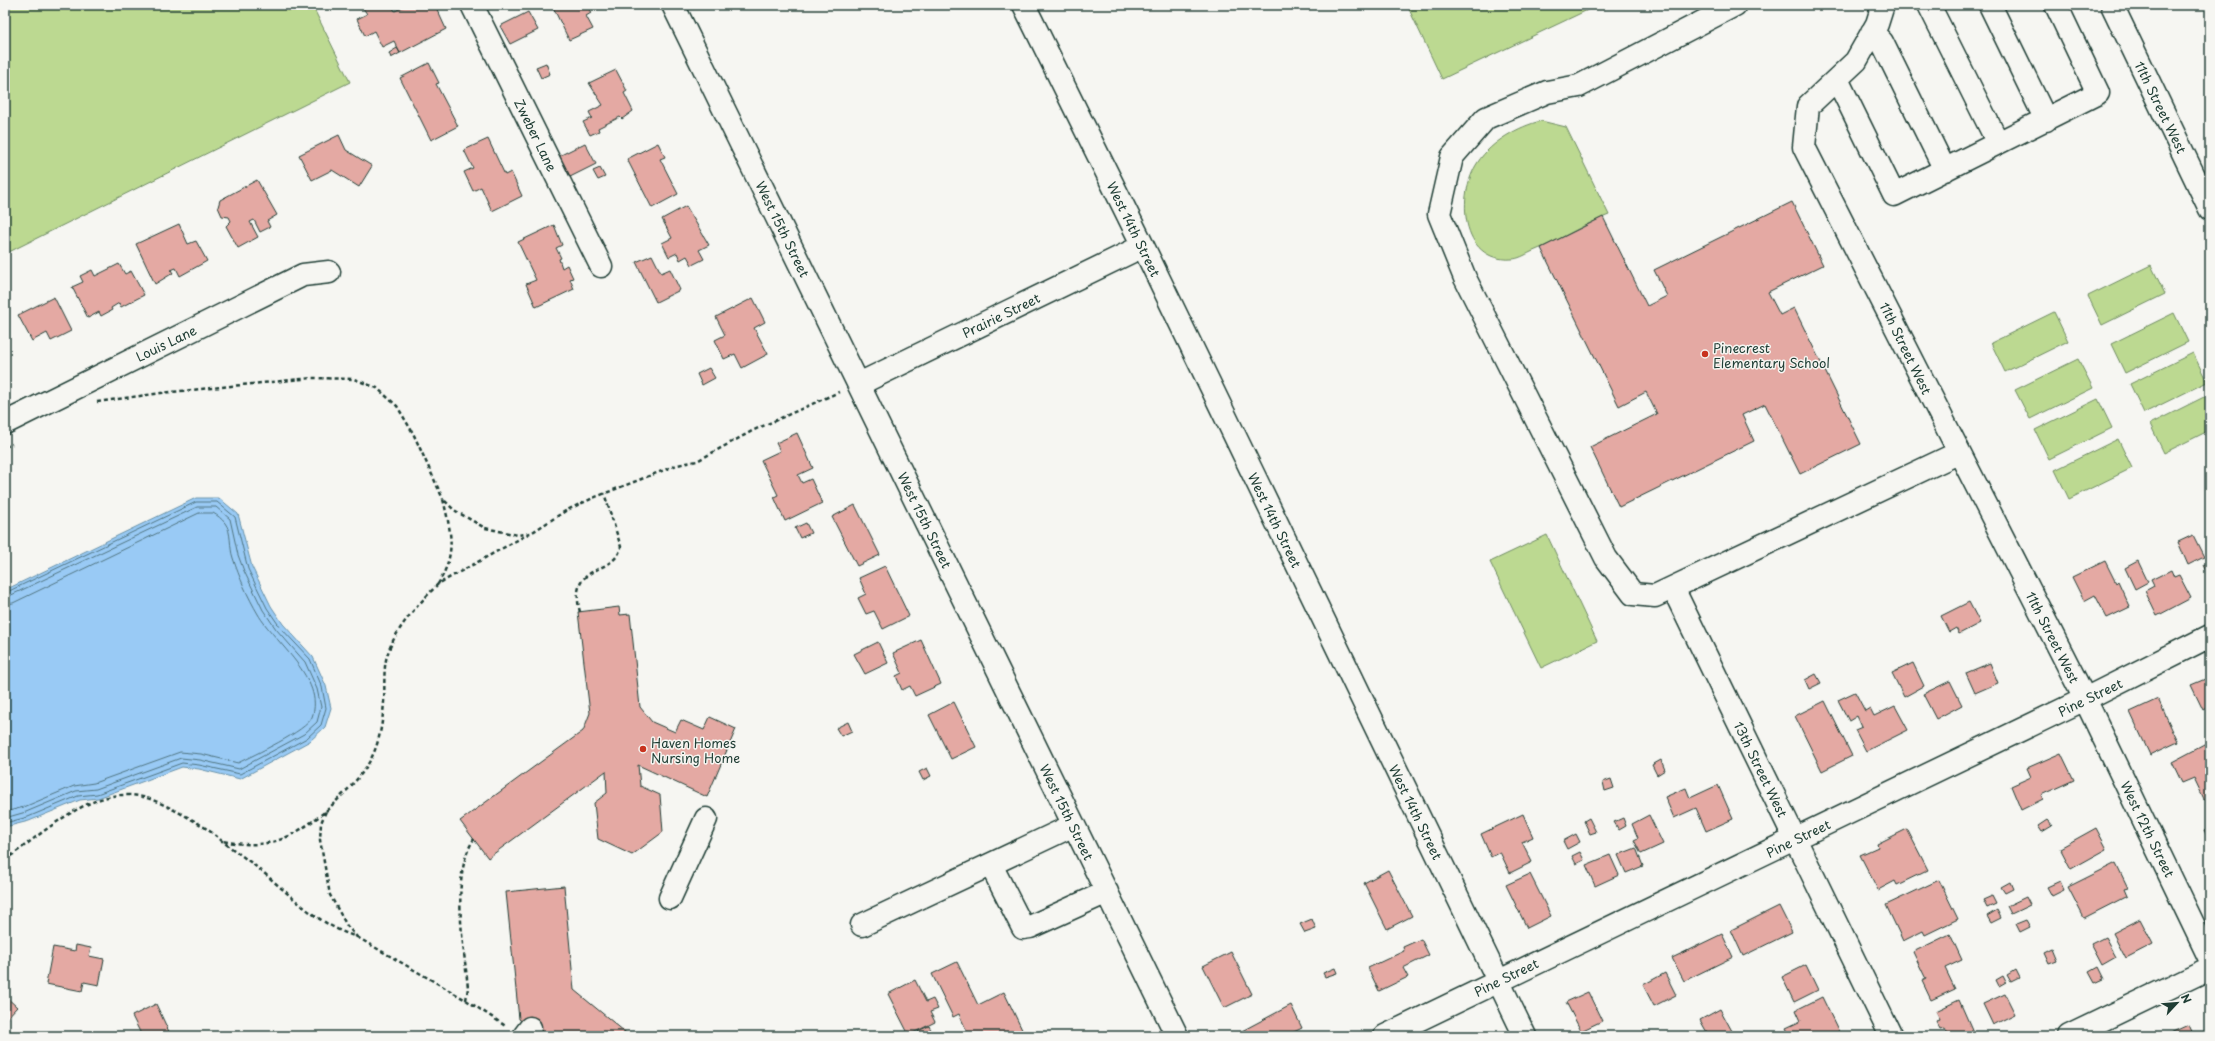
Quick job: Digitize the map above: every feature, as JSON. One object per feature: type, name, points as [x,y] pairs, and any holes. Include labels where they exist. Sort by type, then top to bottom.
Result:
[{"type":"street","name":"Zweber Lane","points":[[472,5],[601,266]]},
{"type":"street","name":"West 15th Street","points":[[673,5],[1177,1036]]},
{"type":"street","name":"West 14th Street","points":[[1024,5],[1143,246],[1525,1036]]},
{"type":"street","points":[[1735,5],[1579,86],[1547,92],[1486,118],[1452,157],[1439,214],[1465,278],[1606,558],[1633,594],[1655,596],[1958,453]]},
{"type":"street","name":"11th Street West","points":[[1883,5],[1872,32],[1856,61],[1808,106],[1804,147],[1830,194],[1958,453],[2085,699]]},
{"type":"street","points":[[1929,5],[1998,144]]},
{"type":"street","points":[[1990,5],[2046,120]]},
{"type":"street","points":[[1837,79],[1894,195],[2098,93],[2056,5]]},
{"type":"street","name":"11th Street West","points":[[2112,5],[2210,208]]},
{"type":"street","points":[[1872,32],[1882,42],[1945,170]]},
{"type":"street","name":"Prairie Street","points":[[859,384],[1143,246]]},
{"type":"street","name":"Louis Lane","points":[[5,423],[303,275],[329,272]]},
{"type":"street","name":"13th Street West","points":[[1673,588],[1891,1036]]},
{"type":"street","name":"Pine Street","points":[[1385,1036],[1498,980],[1795,840],[2085,699],[2210,636]]},
{"type":"street","name":"West 12th Street","points":[[2085,699],[2210,959]]},
{"type":"street","points":[[670,898],[706,820]]},
{"type":"street","points":[[862,925],[1074,825]]},
{"type":"street","points":[[991,865],[1022,928],[1030,928],[1107,892]]},
{"type":"street","points":[[2069,1036],[2210,968]]},
{"type":"path","points":[[93,403],[131,396],[312,378],[354,379],[378,388],[397,406],[413,433],[443,500],[452,536],[448,569],[438,584],[418,606],[399,631],[387,656],[382,730],[378,747],[354,783],[326,811],[302,829],[271,844],[242,845],[222,841]]},
{"type":"path","points":[[438,584],[530,533],[567,510],[604,493],[677,465],[697,461],[754,430],[859,384]]},
{"type":"path","points":[[5,447],[19,440]]},
{"type":"path","points":[[580,612],[576,597],[579,586],[585,577],[614,558],[620,552],[621,547],[604,493]]},
{"type":"path","points":[[443,500],[454,510],[485,528],[518,535],[530,533]]},
{"type":"path","points":[[5,860],[69,814],[88,804],[127,794],[155,800],[187,816],[222,841],[273,880],[314,917],[342,932],[357,937],[521,1031]]},
{"type":"path","points":[[326,811],[321,823],[320,840],[330,895],[347,926],[357,937]]},
{"type":"path","points":[[466,1000],[468,988],[460,908],[464,860],[474,839]]},
{"type":"green space","points":[[5,5],[312,5],[350,82],[5,254]]},
{"type":"green space","points":[[1407,5],[1598,5],[1442,79]]},
{"type":"green space","points":[[1541,121],[1566,127],[1609,215],[1589,223],[1519,258],[1512,259],[1495,257],[1482,250],[1473,239],[1467,224],[1465,208],[1471,176],[1478,162],[1490,148],[1515,131]]},
{"type":"green space","points":[[2151,265],[2165,294],[2102,325],[2088,296]]},
{"type":"green space","points":[[2054,312],[2068,341],[2005,372],[1991,343]]},
{"type":"green space","points":[[2174,313],[2188,342],[2125,373],[2111,344]]},
{"type":"green space","points":[[2193,353],[2207,382],[2144,413],[2130,384]]},
{"type":"green space","points":[[2078,359],[2093,388],[2030,419],[2015,390]]},
{"type":"green space","points":[[2210,394],[2210,430],[2164,453],[2150,424]]},
{"type":"green space","points":[[2098,399],[2112,428],[2049,459],[2035,430]]},
{"type":"green space","points":[[2118,439],[2132,468],[2069,499],[2055,470]]},
{"type":"green space","points":[[1547,535],[1597,641],[1541,668],[1490,562]]},
{"type":"water","points":[[196,498],[219,498],[238,514],[252,567],[271,606],[283,624],[313,657],[326,686],[331,708],[325,727],[310,741],[240,779],[199,769],[182,767],[98,798],[80,800],[29,821],[5,827],[5,590]]},
{"type":"building","points":[[369,5],[391,5],[395,11],[407,5],[435,5],[446,29],[400,53],[394,41],[382,47],[374,31],[365,36],[357,19],[367,14],[363,8]]},
{"type":"building","points":[[552,5],[579,5],[581,8],[587,5],[591,13],[586,16],[593,29],[569,40]]},
{"type":"building","points":[[528,12],[538,30],[510,44],[500,26]]},
{"type":"building","points":[[397,48],[400,53],[391,58],[389,53]]},
{"type":"building","points":[[429,63],[439,83],[436,84],[458,126],[431,140],[400,78]]},
{"type":"building","points":[[546,63],[550,74],[541,78],[536,67]]},
{"type":"building","points":[[616,70],[627,91],[624,93],[633,111],[622,119],[620,117],[598,128],[599,131],[590,135],[583,122],[592,118],[589,112],[603,105],[589,83]]},
{"type":"building","points":[[339,135],[346,150],[372,166],[359,187],[332,170],[312,180],[299,155]]},
{"type":"building","points":[[488,139],[505,175],[511,172],[522,196],[492,211],[481,187],[473,191],[464,172],[473,168],[464,150]]},
{"type":"building","points":[[585,143],[596,164],[570,177],[559,156]]},
{"type":"building","points":[[658,143],[665,157],[660,159],[678,194],[652,208],[627,159]]},
{"type":"building","points":[[600,168],[605,177],[598,180],[593,171]]},
{"type":"building","points":[[257,180],[277,215],[267,221],[270,227],[260,232],[254,220],[250,222],[258,237],[238,248],[226,226],[231,221],[229,217],[222,216],[218,207],[220,200]]},
{"type":"building","name":"Pinecrest Elementary School","points":[[1792,202],[1823,265],[1768,292],[1780,315],[1794,308],[1861,444],[1800,474],[1765,404],[1742,415],[1754,441],[1619,507],[1590,447],[1657,414],[1646,392],[1619,406],[1541,248],[1603,217],[1647,306],[1667,296],[1654,270]]},
{"type":"building","points":[[686,206],[709,245],[699,250],[704,259],[692,265],[687,256],[680,260],[677,253],[669,257],[662,243],[672,238],[662,219]]},
{"type":"building","points":[[179,224],[188,244],[196,241],[207,261],[180,276],[176,268],[171,270],[173,273],[155,284],[136,244]]},
{"type":"building","points":[[554,225],[562,245],[556,248],[561,258],[559,259],[562,268],[567,265],[573,278],[570,279],[574,289],[536,307],[526,284],[536,280],[518,242]]},
{"type":"building","points":[[652,255],[661,273],[670,269],[680,290],[656,302],[636,262]]},
{"type":"building","points":[[119,264],[125,274],[131,271],[144,295],[121,307],[119,303],[111,308],[112,310],[101,316],[99,312],[88,318],[72,287],[83,282],[80,276],[92,270],[95,276]]},
{"type":"building","points":[[54,297],[71,331],[51,341],[47,333],[32,341],[18,315]]},
{"type":"building","points":[[753,298],[765,322],[754,328],[768,354],[742,368],[735,354],[724,359],[715,340],[725,335],[716,317]]},
{"type":"building","points":[[709,368],[715,378],[702,385],[697,374]]},
{"type":"building","points":[[797,433],[813,468],[798,475],[802,483],[811,479],[822,503],[785,521],[774,497],[778,495],[761,460],[780,451],[776,443]]},
{"type":"building","points":[[855,505],[880,555],[857,566],[832,517]]},
{"type":"building","points":[[806,523],[811,533],[800,538],[795,528]]},
{"type":"building","points":[[2193,535],[2204,557],[2188,565],[2178,542]]},
{"type":"building","points":[[2105,561],[2116,583],[2118,581],[2130,607],[2107,618],[2095,595],[2084,601],[2072,577]]},
{"type":"building","points":[[2138,561],[2148,582],[2135,589],[2125,568]]},
{"type":"building","points":[[2210,562],[2210,579],[2203,565]]},
{"type":"building","points":[[885,566],[909,616],[883,629],[874,611],[866,614],[858,598],[866,594],[859,578]]},
{"type":"building","points":[[2171,570],[2174,577],[2179,575],[2191,598],[2157,616],[2145,591],[2154,586],[2151,580]]},
{"type":"building","points":[[1969,602],[1980,623],[1959,634],[1956,628],[1949,632],[1941,616]]},
{"type":"building","name":"Haven Homes Nursing Home","points":[[619,607],[620,615],[630,614],[640,707],[652,722],[675,732],[681,720],[704,730],[710,717],[736,729],[707,797],[638,765],[640,786],[660,795],[663,832],[632,855],[598,839],[594,803],[607,793],[606,771],[488,858],[460,821],[583,731],[590,713],[578,612]]},
{"type":"building","points":[[921,640],[941,684],[915,696],[910,686],[902,690],[896,676],[902,673],[893,653]]},
{"type":"building","points":[[878,642],[888,663],[865,674],[854,654]]},
{"type":"building","points":[[1913,663],[1924,686],[1904,697],[1892,673]]},
{"type":"building","points":[[1990,663],[1998,683],[1975,693],[1966,673]]},
{"type":"building","points":[[1816,674],[1821,683],[1809,689],[1805,680]]},
{"type":"building","points":[[2210,677],[2210,706],[2203,710],[2191,685]]},
{"type":"building","points":[[1950,681],[1962,705],[1936,719],[1923,694]]},
{"type":"building","points":[[1855,692],[1865,711],[1870,708],[1874,716],[1895,706],[1908,730],[1866,751],[1855,730],[1862,727],[1857,716],[1849,721],[1838,700]]},
{"type":"building","points":[[2158,699],[2178,742],[2150,755],[2130,712]]},
{"type":"building","points":[[1825,701],[1852,756],[1822,771],[1795,716]]},
{"type":"building","points":[[954,702],[976,747],[951,759],[929,715]]},
{"type":"building","points":[[848,722],[852,731],[841,736],[836,728]]},
{"type":"building","points":[[2206,744],[2210,753],[2210,796],[2204,799],[2194,778],[2182,783],[2172,762]]},
{"type":"building","points":[[2061,753],[2074,780],[2041,795],[2043,799],[2021,810],[2011,786],[2031,777],[2027,768]]},
{"type":"building","points":[[1661,760],[1665,770],[1657,775],[1652,765]]},
{"type":"building","points":[[927,768],[931,776],[923,780],[919,772]]},
{"type":"building","points":[[1611,779],[1614,788],[1605,791],[1603,782]]},
{"type":"building","points":[[1718,785],[1733,819],[1706,831],[1696,808],[1674,818],[1665,797],[1686,788],[1690,798]]},
{"type":"building","points":[[1523,814],[1533,837],[1522,842],[1532,862],[1510,873],[1500,852],[1491,857],[1481,834]]},
{"type":"building","points":[[1649,815],[1663,844],[1641,854],[1634,840],[1638,838],[1632,824]]},
{"type":"building","points":[[1589,818],[1596,832],[1590,834],[1584,821]]},
{"type":"building","points":[[1623,818],[1626,826],[1619,830],[1614,822]]},
{"type":"building","points":[[2047,820],[2052,826],[2042,832],[2038,826]]},
{"type":"building","points":[[2210,827],[2210,842],[2204,830]]},
{"type":"building","points":[[2096,828],[2107,849],[2071,869],[2060,848]]},
{"type":"building","points":[[1907,829],[1928,870],[1897,885],[1895,881],[1878,890],[1860,855],[1878,847],[1877,844]]},
{"type":"building","points":[[1576,834],[1580,842],[1567,849],[1563,841]]},
{"type":"building","points":[[1636,848],[1643,866],[1626,873],[1618,855]]},
{"type":"building","points":[[1580,852],[1584,860],[1576,864],[1572,856]]},
{"type":"building","points":[[1610,855],[1619,875],[1595,886],[1586,865]]},
{"type":"building","points":[[2116,863],[2128,888],[2124,889],[2127,896],[2084,918],[2068,887]]},
{"type":"building","points":[[1388,870],[1412,916],[1387,929],[1364,883]]},
{"type":"building","points":[[1530,874],[1551,916],[1527,928],[1506,885]]},
{"type":"building","points":[[1939,880],[1958,919],[1925,935],[1923,931],[1903,941],[1886,905]]},
{"type":"building","points":[[2060,881],[2064,890],[2052,896],[2047,887]]},
{"type":"building","points":[[2010,882],[2013,889],[2005,893],[2001,887]]},
{"type":"building","points":[[564,886],[574,990],[630,1036],[540,1036],[519,1019],[506,892]]},
{"type":"building","points":[[1992,896],[1996,904],[1987,908],[1983,900]]},
{"type":"building","points":[[2026,897],[2030,905],[2011,914],[2007,906]]},
{"type":"building","points":[[1779,906],[1792,932],[1743,956],[1731,930]]},
{"type":"building","points":[[1997,910],[2001,918],[1991,923],[1987,916]]},
{"type":"building","points":[[1312,919],[1316,929],[1305,933],[1300,924]]},
{"type":"building","points":[[2140,919],[2153,944],[2126,958],[2113,933]]},
{"type":"building","points":[[2026,920],[2030,927],[2020,932],[2016,924]]},
{"type":"building","points":[[1722,934],[1733,957],[1684,981],[1672,958]]},
{"type":"building","points":[[1950,934],[1962,960],[1945,968],[1955,989],[1931,1000],[1922,981],[1926,979],[1913,952]]},
{"type":"building","points":[[2105,937],[2116,957],[2102,965],[2091,944]]},
{"type":"building","points":[[1421,939],[1429,955],[1403,968],[1408,977],[1379,991],[1368,968],[1404,951],[1403,947]]},
{"type":"building","points":[[76,945],[91,948],[89,956],[104,959],[99,985],[84,982],[82,991],[46,984],[53,947],[75,951]]},
{"type":"building","points":[[2052,948],[2057,960],[2049,963],[2044,952]]},
{"type":"building","points":[[1231,952],[1252,994],[1224,1008],[1203,966]]},
{"type":"building","points":[[957,962],[978,1005],[1004,992],[1025,1036],[969,1036],[959,1014],[953,1017],[932,974]]},
{"type":"building","points":[[1806,965],[1818,990],[1794,1002],[1782,977]]},
{"type":"building","points":[[2098,967],[2104,979],[2095,983],[2089,972]]},
{"type":"building","points":[[1335,968],[1337,973],[1325,977],[1323,973]]},
{"type":"building","points":[[2015,970],[2019,978],[2011,982],[2007,975]]},
{"type":"building","points":[[1665,973],[1676,995],[1654,1006],[1643,985]]},
{"type":"building","points":[[2003,976],[2006,982],[1999,986],[1996,980]]},
{"type":"building","points":[[915,980],[926,1002],[933,999],[938,1009],[930,1012],[935,1022],[909,1035],[888,994]]},
{"type":"building","points":[[1588,992],[1602,1021],[1581,1031],[1566,1002]]},
{"type":"building","points":[[2005,994],[2015,1014],[1993,1025],[1983,1004]]},
{"type":"building","points":[[5,996],[17,1007],[5,1020]]},
{"type":"building","points":[[1822,997],[1841,1036],[1790,1036],[1786,1028],[1801,1021],[1796,1010]]},
{"type":"building","points":[[1959,1000],[1974,1034],[1970,1036],[1948,1036],[1944,1028],[1940,1029],[1936,1021],[1940,1019],[1936,1011]]},
{"type":"building","points":[[156,1004],[171,1036],[142,1036],[132,1016]]},
{"type":"building","points":[[1291,1005],[1302,1028],[1286,1036],[1242,1036],[1240,1032]]},
{"type":"building","points":[[1720,1009],[1732,1031],[1723,1036],[1709,1036],[1700,1020]]},
{"type":"building","points":[[2189,1025],[2194,1036],[2165,1036]]},
{"type":"building","points":[[929,1026],[934,1036],[921,1036],[918,1031]]},
{"type":"place","name":"Pinecrest Elementary School","points":[[1705,354]]},
{"type":"place","name":"Haven Homes Nursing Home","points":[[643,749]]}]
